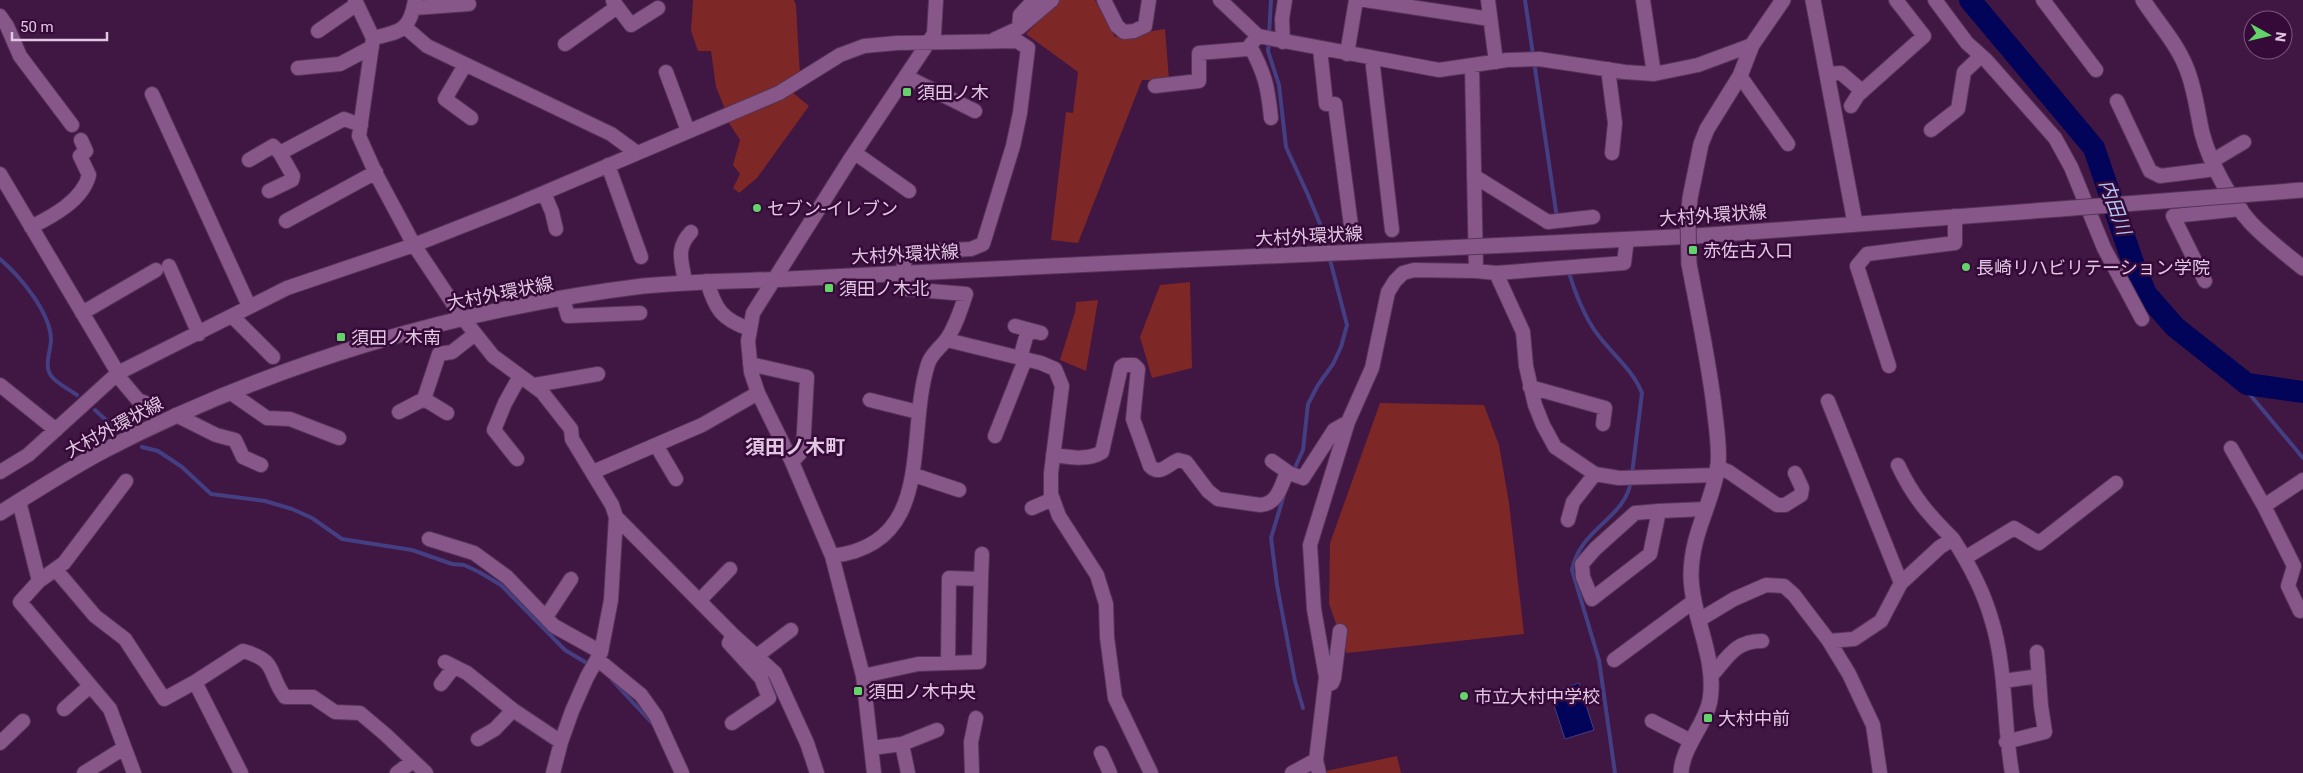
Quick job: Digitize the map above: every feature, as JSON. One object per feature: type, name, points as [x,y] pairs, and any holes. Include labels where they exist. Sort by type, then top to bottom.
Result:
[{"type":"main road","points":[[1813,0],[1855,223]]},
{"type":"main road","points":[[2143,0],[2177,47],[2187,68],[2197,100],[2202,133],[2214,165],[2251,223],[2303,268]]},
{"type":"main road","points":[[1679,772],[1710,701],[1711,676],[1694,601],[1691,578],[1696,536],[1716,471],[1718,446],[1710,369],[1689,264],[1688,222],[1690,198],[1701,144],[1707,129],[1740,76],[1752,45],[1779,1]]},
{"type":"main road","name":"大村外環状線","points":[[0,514],[102,452],[176,416],[231,393],[355,348],[462,317],[608,291],[685,282],[773,280],[902,272],[1510,246],[2060,209],[2303,190]]},
{"type":"street","points":[[874,773],[863,676],[832,556],[792,462],[758,393],[750,364],[748,341],[753,313],[855,153],[934,34],[936,0]]},
{"type":"street","points":[[1019,28],[1020,15],[1034,0]]},
{"type":"street","points":[[991,41],[1019,28],[1052,0]]},
{"type":"street","points":[[1104,0],[1117,26],[1124,32],[1134,31],[1145,26],[1150,0]]},
{"type":"street","points":[[1220,0],[1266,40],[1439,70],[1501,61],[1538,59],[1654,74],[1698,65],[1752,45]]},
{"type":"street","points":[[1156,86],[1198,81],[1199,53],[1247,49],[1266,40],[1282,19],[1285,0]]},
{"type":"street","points":[[1347,54],[1356,0]]},
{"type":"street","points":[[1365,0],[1490,19]]},
{"type":"street","points":[[1488,0],[1490,19],[1501,61]]},
{"type":"street","points":[[1642,0],[1654,74]]},
{"type":"street","points":[[1851,106],[1862,91],[1924,36],[1896,0]]},
{"type":"street","points":[[1935,0],[1967,42],[2037,114],[2055,138],[2071,167],[2104,248],[2142,319]]},
{"type":"street","points":[[2043,0],[2096,70]]},
{"type":"street","points":[[318,31],[356,2],[373,43],[360,136],[376,172],[414,245],[462,317],[493,356],[535,385],[571,429],[572,439],[612,505],[616,517],[611,600],[598,658],[586,677],[561,742],[553,773]]},
{"type":"street","points":[[565,44],[614,3],[631,25],[658,8]]},
{"type":"street","points":[[298,68],[340,64],[373,43],[400,31],[405,27],[414,4],[469,4]]},
{"type":"street","points":[[0,16],[7,26],[20,56],[72,124]]},
{"type":"street","points":[[405,27],[427,46],[611,134],[637,153]]},
{"type":"street","points":[[1266,40],[1264,72],[1268,85],[1271,118]]},
{"type":"street","points":[[0,472],[28,455],[118,374],[287,288],[414,245],[544,193],[779,93],[840,55],[864,46],[897,42],[1017,41],[1028,48],[1020,113],[1013,146],[983,244],[971,249],[912,252],[906,256],[902,272],[906,289],[966,294],[947,340],[936,350],[928,363],[918,412],[914,475],[893,525],[876,543],[850,554],[832,556]]},
{"type":"street","points":[[1320,49],[1326,104],[1335,104],[1352,233]]},
{"type":"street","points":[[1932,130],[1958,109],[1964,72],[1981,56]]},
{"type":"street","points":[[1372,58],[1392,230]]},
{"type":"street","points":[[465,65],[445,99],[471,118]]},
{"type":"street","points":[[1472,66],[1476,271]]},
{"type":"street","points":[[1608,69],[1615,123],[1612,153]]},
{"type":"street","points":[[666,72],[688,132]]},
{"type":"street","points":[[1827,74],[1841,73],[1862,91]]},
{"type":"street","points":[[1740,76],[1788,144]]},
{"type":"street","points":[[906,77],[975,111]]},
{"type":"street","points":[[152,94],[249,306]]},
{"type":"street","points":[[2117,101],[2150,171],[2160,176],[2214,165],[2244,142]]},
{"type":"street","points":[[280,153],[344,119],[361,125]]},
{"type":"street","points":[[31,226],[58,213],[86,185],[89,175],[80,156],[86,151],[81,140]]},
{"type":"street","points":[[249,160],[273,146],[280,153],[293,176],[292,180],[270,191]]},
{"type":"street","points":[[855,153],[909,191]]},
{"type":"street","points":[[608,165],[641,257]]},
{"type":"street","points":[[286,221],[376,172]]},
{"type":"street","points":[[0,174],[118,374],[138,400],[153,406]]},
{"type":"street","points":[[1474,176],[1548,222],[1593,217]]},
{"type":"street","points":[[544,193],[552,212],[556,229]]},
{"type":"street","points":[[2205,281],[2173,216],[2241,209]]},
{"type":"street","points":[[1889,366],[1856,266],[1867,254],[1955,243],[1955,216]]},
{"type":"street","points":[[685,282],[680,253],[682,242],[692,232]]},
{"type":"street","points":[[1292,773],[1317,766],[1326,677],[1314,609],[1310,545],[1348,422],[1372,368],[1388,292],[1403,273],[1414,270],[1496,273],[1624,263],[1627,239]]},
{"type":"street","points":[[2198,267],[2211,261]]},
{"type":"street","points":[[82,313],[162,268],[199,334]]},
{"type":"street","points":[[1496,273],[1523,332],[1530,387],[1543,425],[1555,446],[1595,474],[1619,478],[1716,471],[1729,472],[1777,505],[1785,505],[1801,495],[1802,488],[1795,473]]},
{"type":"street","points":[[707,281],[713,301],[723,316],[738,325],[750,329]]},
{"type":"street","points":[[563,299],[568,316],[640,313]]},
{"type":"street","points":[[232,316],[273,357]]},
{"type":"street","points":[[995,436],[1022,359],[1028,330]]},
{"type":"street","points":[[399,412],[424,399],[439,354],[452,352],[475,334]]},
{"type":"street","points":[[947,340],[1041,363],[1055,369],[1062,386],[1050,473],[1053,499],[1059,516],[1097,575],[1106,604],[1107,637],[1115,698],[1151,773]]},
{"type":"street","points":[[750,364],[807,377],[803,450],[792,462]]},
{"type":"street","points":[[1053,455],[1077,458],[1102,452],[1121,367],[1134,364],[1138,369],[1134,419],[1150,466],[1153,469],[1162,470],[1175,461],[1182,460],[1190,465],[1208,491],[1218,499],[1260,505],[1266,505],[1275,500],[1292,474]]},
{"type":"street","points":[[535,385],[598,374]]},
{"type":"street","points":[[517,460],[494,430],[505,403],[520,376]]},
{"type":"street","points":[[0,385],[56,430]]},
{"type":"street","points":[[1530,387],[1605,408],[1603,424]]},
{"type":"street","points":[[231,393],[266,418],[290,419],[338,438]]},
{"type":"street","points":[[593,472],[702,425],[758,393]]},
{"type":"street","points":[[424,399],[447,413]]},
{"type":"street","points":[[870,400],[918,412]]},
{"type":"street","points":[[1828,401],[1901,584]]},
{"type":"street","points":[[176,416],[216,435],[235,440],[243,457],[261,465]]},
{"type":"street","points":[[1272,461],[1292,474],[1303,478],[1334,430],[1348,422]]},
{"type":"street","points":[[656,445],[676,479]]},
{"type":"street","points":[[2231,448],[2264,506],[2294,566],[2288,586],[2300,611]]},
{"type":"street","points":[[1898,465],[1911,492],[1929,515],[1953,539],[1981,589],[1992,619],[2003,681],[2006,742],[2012,773]]},
{"type":"street","points":[[1568,520],[1573,502],[1595,474]]},
{"type":"street","points":[[914,475],[958,490]]},
{"type":"street","points":[[126,480],[64,564],[39,581],[20,602],[110,709],[134,773]]},
{"type":"street","points":[[2264,506],[2302,480]]},
{"type":"street","points":[[1965,558],[2014,528],[2039,543],[2116,483]]},
{"type":"street","points":[[1032,508],[1053,499]]},
{"type":"street","points":[[19,501],[39,581]]},
{"type":"street","points":[[1659,511],[1650,554],[1592,599],[1583,577],[1582,564],[1595,549],[1635,513],[1659,511],[1705,509]]},
{"type":"street","points":[[616,517],[733,635],[758,655],[775,673],[808,743],[817,773]]},
{"type":"street","points":[[429,539],[474,553],[507,576],[554,626],[598,658],[641,695],[656,716],[682,773]]},
{"type":"street","points":[[1830,641],[1854,639],[1881,621],[1901,584],[1940,547],[1953,539]]},
{"type":"street","points":[[863,676],[918,664],[979,662],[982,554]]},
{"type":"street","points":[[700,600],[730,569]]},
{"type":"street","points":[[56,570],[95,616],[125,638],[164,699],[195,682],[243,651],[264,658],[273,670],[284,701],[313,698],[335,712],[360,713],[386,734],[426,773]]},
{"type":"street","points":[[948,663],[948,578],[981,578]]},
{"type":"street","points":[[546,617],[571,579]]},
{"type":"street","points":[[1699,620],[1734,598],[1766,585],[1784,586],[1794,595],[1830,641],[1849,674],[1873,725],[1880,773]]},
{"type":"street","points":[[1614,660],[1694,601]]},
{"type":"street","points":[[758,655],[791,630]]},
{"type":"street","points":[[1325,686],[1332,683],[1334,678],[1340,631]]},
{"type":"street","points":[[732,723],[769,698],[761,678],[729,643],[733,635]]},
{"type":"street","points":[[1711,676],[1735,648],[1750,641],[1762,641]]},
{"type":"street","points":[[2006,742],[2045,732],[2037,652]]},
{"type":"street","points":[[441,684],[450,664],[467,674],[513,710],[561,742]]},
{"type":"street","points":[[2003,681],[2038,676]]},
{"type":"street","points":[[195,682],[241,773]]},
{"type":"street","points":[[64,710],[90,686]]},
{"type":"street","points":[[478,739],[495,729],[513,710]]},
{"type":"street","points":[[972,773],[971,742],[976,718]]},
{"type":"street","points":[[0,743],[23,721]]},
{"type":"street","points":[[1652,721],[1691,741]]},
{"type":"street","points":[[872,748],[902,744],[937,730]]},
{"type":"street","points":[[902,744],[908,773]]},
{"type":"street","points":[[84,773],[124,748]]},
{"type":"street","points":[[1101,753],[1110,773]]},
{"type":"street","points":[[397,773],[413,761]]},
{"type":"shaded area","points":[[693,0],[794,0],[796,5],[800,75],[777,90],[725,109],[716,87],[711,51],[698,51],[691,31]]},
{"type":"shaded area","points":[[1059,0],[1095,0],[1115,37],[1165,29],[1169,80],[1142,80],[1078,243],[1051,240],[1066,112],[1073,113],[1078,72],[1026,34]]},
{"type":"shaded area","points":[[792,92],[809,106],[757,178],[739,193],[733,188],[740,174],[733,165],[740,140],[727,120]]},
{"type":"shaded area","points":[[1190,282],[1192,368],[1152,378],[1140,337],[1160,285]]},
{"type":"shaded area","points":[[1098,300],[1086,371],[1060,360],[1075,312],[1076,302]]},
{"type":"shaded area","points":[[1380,403],[1484,405],[1499,445],[1509,503],[1524,634],[1346,653],[1345,630],[1338,629],[1329,604],[1330,543]]},
{"type":"shaded area","points":[[1579,683],[1594,730],[1565,739],[1550,693]]},
{"type":"shaded area","points":[[1397,756],[1401,773],[1326,773],[1326,771]]},
{"type":"waterway","points":[[1269,35],[1271,0]]},
{"type":"waterway","points":[[1525,0],[1557,218]]},
{"type":"waterway","name":"内田川","points":[[1970,0],[2094,148],[2132,260],[2146,294],[2175,327],[2247,384],[2303,392]]},
{"type":"waterway","points":[[1269,42],[1268,51],[1279,85],[1286,147],[1323,231],[1327,249]]},
{"type":"waterway","points":[[1293,472],[1303,450],[1308,404],[1318,385],[1333,364],[1341,347],[1347,325],[1329,256]]},
{"type":"waterway","points":[[0,259],[25,285],[40,306],[51,339],[48,364],[49,373],[57,382],[77,395]]},
{"type":"waterway","points":[[1569,272],[1589,322],[1633,377],[1642,393],[1632,474]]},
{"type":"waterway","points":[[2242,379],[2247,391],[2303,458]]},
{"type":"waterway","points":[[95,410],[118,431]]},
{"type":"waterway","points":[[142,447],[158,451],[182,467],[211,494],[265,501],[292,509],[312,518],[342,539],[412,550],[452,564],[464,565],[479,572],[501,585],[565,650],[590,665]]},
{"type":"waterway","points":[[1615,773],[1599,660],[1572,570],[1584,544],[1620,505],[1627,494],[1631,481]]},
{"type":"waterway","points":[[1284,495],[1271,538],[1277,585],[1295,681],[1303,708]]},
{"type":"waterway","points":[[612,680],[653,724]]},
{"type":"place","name":"須田ノ木","points":[[907,92]]},
{"type":"place","name":"セブン-イレブン","points":[[757,208]]},
{"type":"place","name":"赤佐古入口","points":[[1693,250]]},
{"type":"place","name":"長崎リハビリテーション学院","points":[[1966,267]]},
{"type":"place","name":"須田ノ木北","points":[[829,288]]},
{"type":"place","name":"須田ノ木南","points":[[341,337]]},
{"type":"place","name":"須田ノ木中央","points":[[858,691]]},
{"type":"place","name":"市立大村中学校","points":[[1464,696]]},
{"type":"place","name":"大村中前","points":[[1708,718]]},
{"type":"district","name":"須田ノ木町","points":[[795,447]]}]
